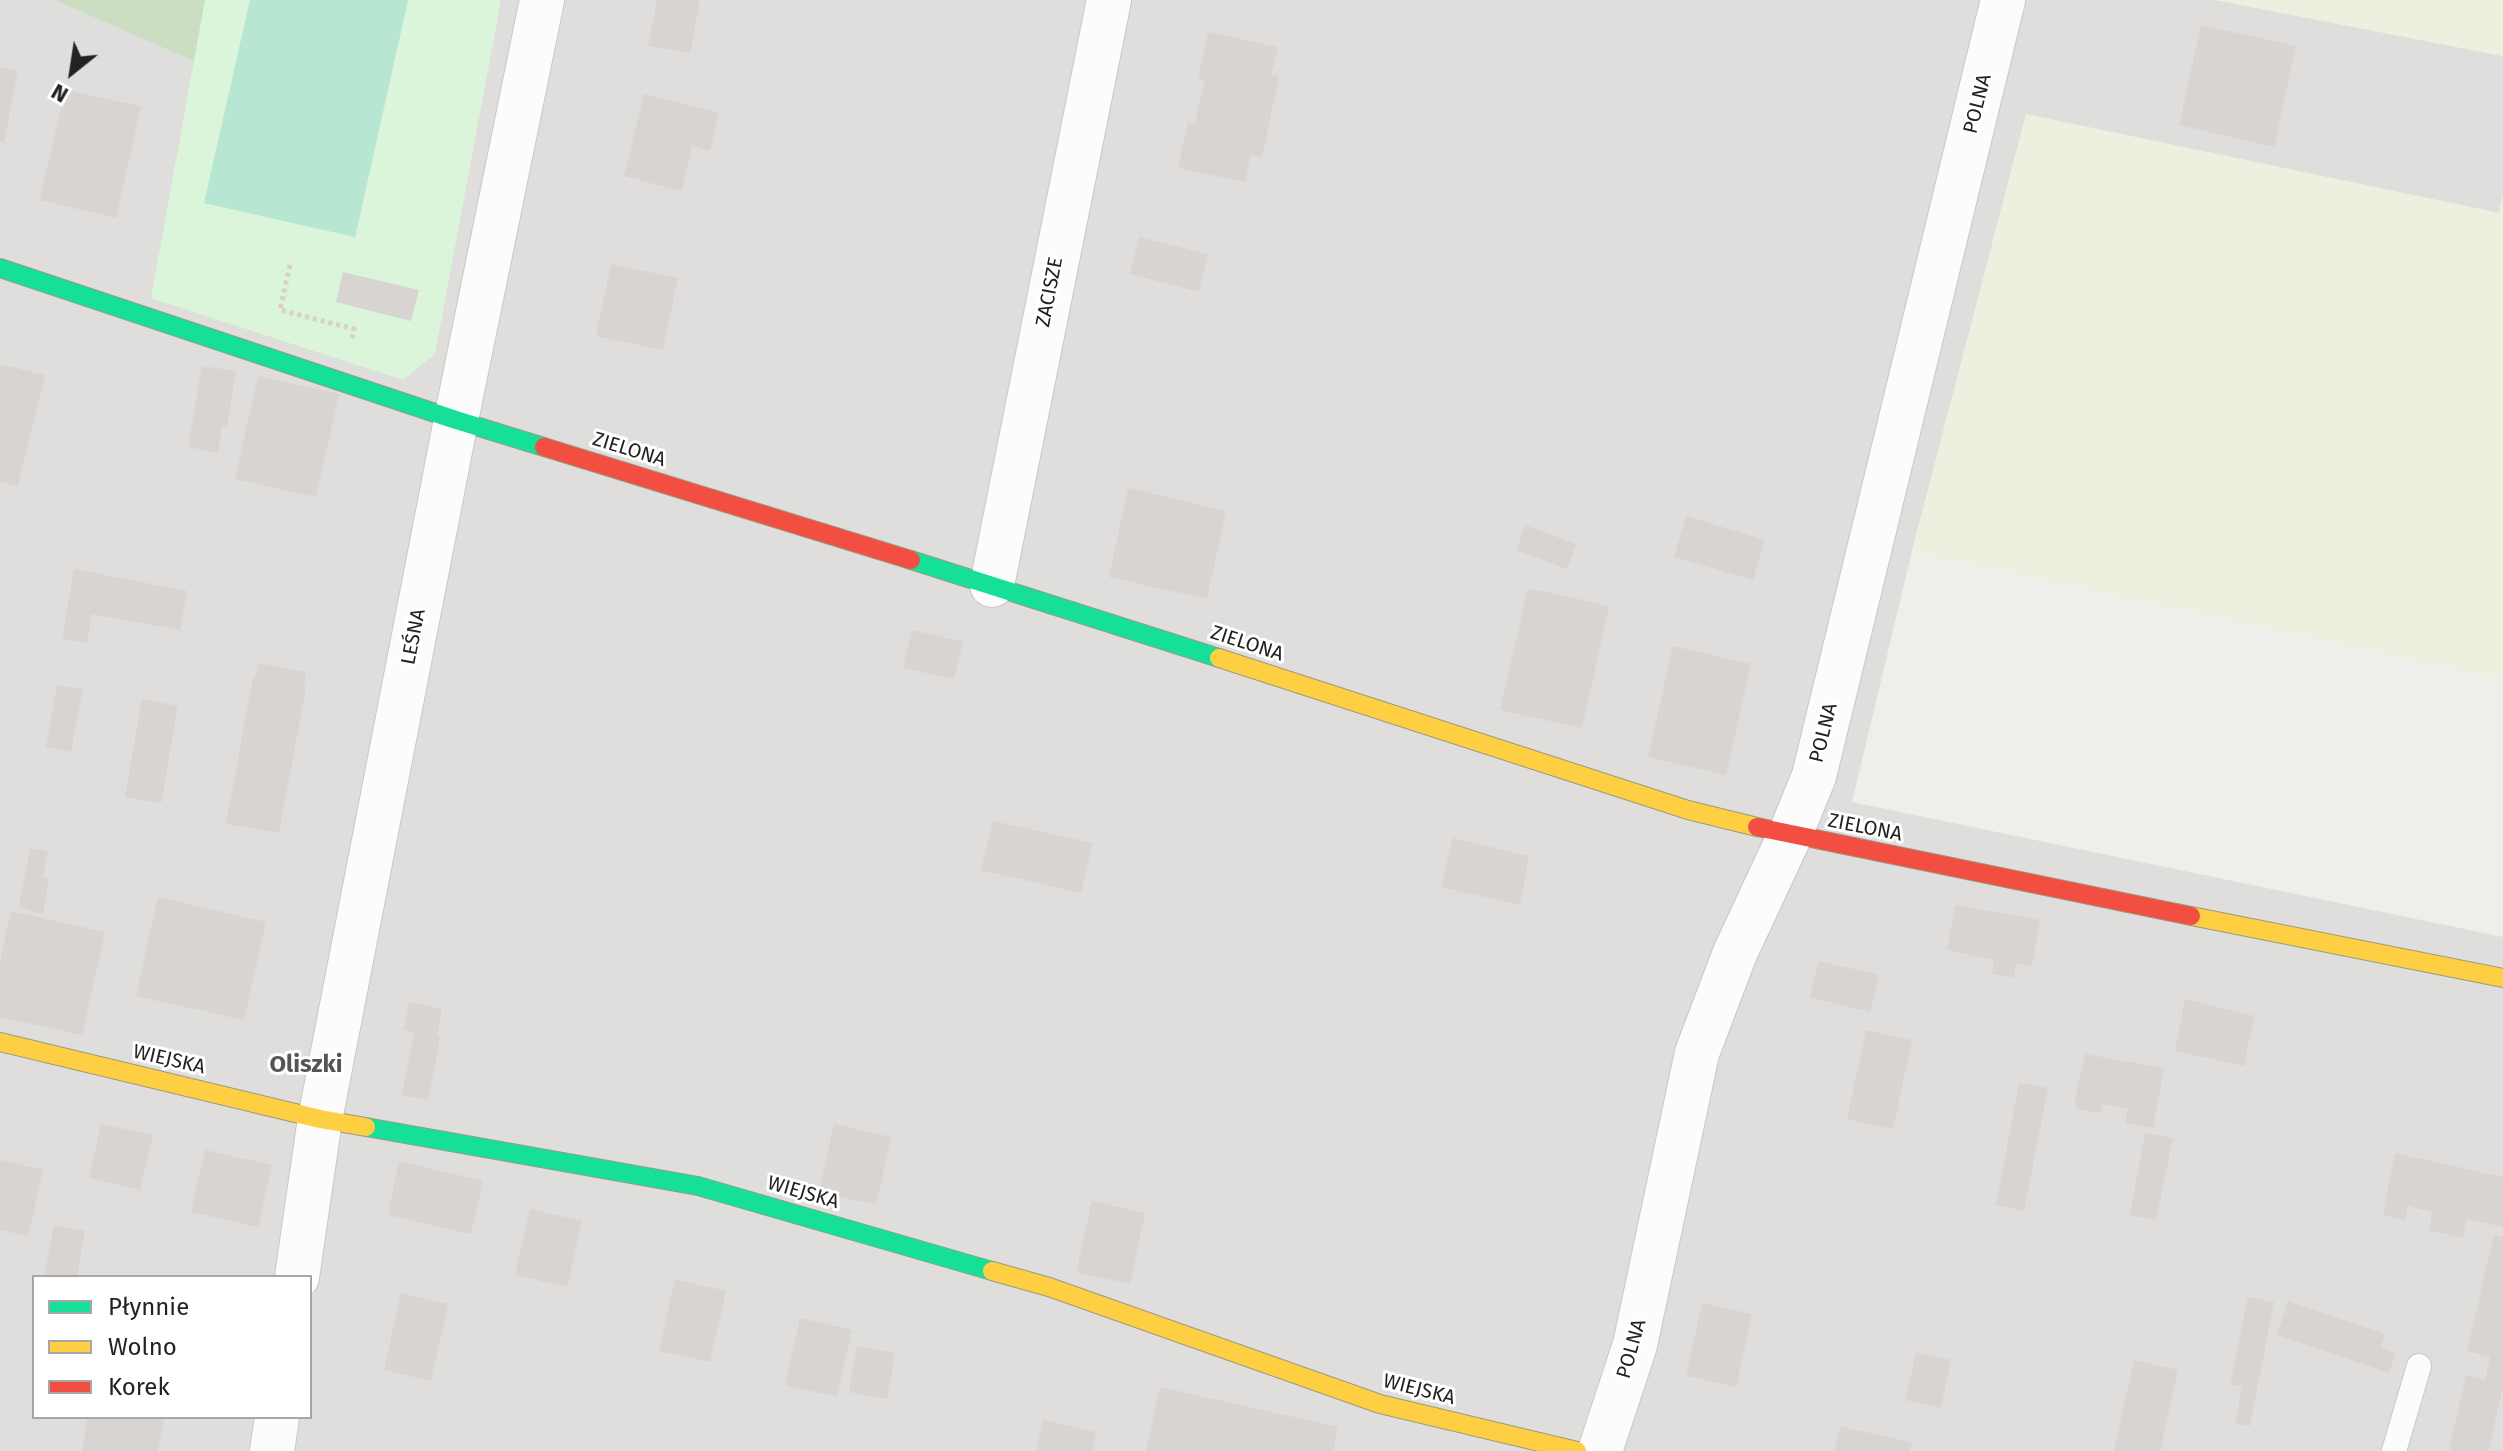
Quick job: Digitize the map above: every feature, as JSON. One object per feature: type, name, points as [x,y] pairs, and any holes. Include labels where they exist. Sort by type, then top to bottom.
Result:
[{"type":"street","name":"LEŚNA","points":[[297,1275],[320,1119],[456,420],[542,0]]},
{"type":"street","name":"ZACISZE","points":[[992,585],[1109,0]]},
{"type":"street","name":"POLNA","points":[[1600,1451],[1635,1345],[1697,1053],[1735,953],[1814,776],[2003,0]]},
{"type":"street","name":"ZIELONA","points":[[0,268],[456,420],[992,585],[1688,810],[1790,835],[2503,978]]},
{"type":"street","name":"WIEJSKA","points":[[0,1042],[320,1119],[698,1186],[1049,1287],[1380,1404],[1577,1451]]},
{"type":"street","points":[[272,1451],[277,1419]]},
{"type":"lane","points":[[2394,1451],[2419,1366]]},
{"type":"path","points":[[290,265],[280,310],[354,329],[343,382]]},
{"type":"shaded area","points":[[0,0],[2216,0],[2503,56],[2503,195],[2499,213],[2026,115],[1912,551],[1852,802],[2503,937],[2503,1451],[0,1451]]},
{"type":"green space","points":[[55,0],[238,0],[212,69]]},
{"type":"green space","points":[[205,0],[250,0],[205,203],[355,237],[408,0],[501,0],[435,354],[403,380],[151,298]]},
{"type":"green space","points":[[250,0],[408,0],[355,237],[204,203]]},
{"type":"green space","points":[[2216,0],[2503,0],[2503,56]]},
{"type":"green space","points":[[2026,114],[2499,213],[2503,195],[2503,679],[1912,551]]},
{"type":"building","points":[[657,0],[700,0],[690,53],[648,46]]},
{"type":"building","points":[[2201,25],[2296,46],[2274,147],[2179,125]]},
{"type":"building","points":[[1208,32],[1278,47],[1271,75],[1279,76],[1262,157],[1251,155],[1245,182],[1178,168],[1188,122],[1195,124],[1205,80],[1198,78]]},
{"type":"building","points":[[0,67],[18,71],[4,143],[0,142]]},
{"type":"building","points":[[65,90],[141,106],[116,218],[40,200]]},
{"type":"building","points":[[644,94],[719,113],[710,151],[692,146],[681,191],[624,176]]},
{"type":"building","points":[[1139,237],[1208,254],[1199,292],[1130,274]]},
{"type":"building","points":[[611,264],[678,278],[663,350],[596,336]]},
{"type":"building","points":[[343,272],[419,290],[411,321],[336,302]]},
{"type":"building","points":[[0,364],[45,375],[18,486],[0,482]]},
{"type":"building","points":[[202,366],[236,371],[227,427],[222,426],[218,453],[188,447]]},
{"type":"building","points":[[258,376],[339,394],[316,497],[235,479]]},
{"type":"building","points":[[1128,488],[1226,511],[1207,599],[1109,577]]},
{"type":"building","points":[[1686,516],[1765,540],[1753,580],[1674,557]]},
{"type":"building","points":[[1525,525],[1576,544],[1567,569],[1517,550]]},
{"type":"building","points":[[74,569],[187,591],[180,630],[92,614],[87,643],[62,639]]},
{"type":"building","points":[[1528,588],[1609,606],[1582,728],[1500,710]]},
{"type":"building","points":[[912,630],[963,642],[954,679],[903,668]]},
{"type":"building","points":[[1673,646],[1751,664],[1726,775],[1648,757]]},
{"type":"building","points":[[258,663],[306,672],[306,688],[279,833],[226,824]]},
{"type":"building","points":[[57,685],[83,689],[71,752],[46,747]]},
{"type":"building","points":[[142,699],[178,706],[161,803],[125,797]]},
{"type":"building","points":[[993,821],[1093,843],[1081,893],[981,870]]},
{"type":"building","points":[[1453,838],[1529,856],[1520,905],[1441,887]]},
{"type":"building","points":[[30,848],[48,851],[43,877],[49,878],[43,914],[19,907]]},
{"type":"building","points":[[158,897],[266,922],[244,1020],[136,996]]},
{"type":"building","points":[[1955,905],[2040,920],[2032,966],[2016,963],[2014,978],[1992,974],[1994,960],[1947,950]]},
{"type":"building","points":[[11,911],[105,932],[82,1035],[0,1017],[0,962]]},
{"type":"building","points":[[1819,961],[1879,975],[1870,1012],[1810,997]]},
{"type":"building","points":[[2185,999],[2254,1016],[2244,1066],[2175,1051]]},
{"type":"building","points":[[409,1002],[442,1009],[428,1101],[402,1095],[414,1032],[404,1030]]},
{"type":"building","points":[[1866,1030],[1912,1040],[1893,1129],[1847,1119]]},
{"type":"building","points":[[2085,1054],[2164,1068],[2153,1128],[2125,1123],[2128,1109],[2103,1104],[2101,1113],[2077,1109],[2075,1099]]},
{"type":"building","points":[[2019,1083],[2048,1088],[2024,1211],[1996,1205]]},
{"type":"building","points":[[101,1124],[153,1135],[140,1190],[89,1178]]},
{"type":"building","points":[[834,1124],[891,1137],[876,1205],[819,1192]]},
{"type":"building","points":[[2145,1133],[2173,1138],[2156,1221],[2130,1215]]},
{"type":"building","points":[[205,1150],[272,1165],[258,1227],[191,1212]]},
{"type":"building","points":[[2395,1153],[2503,1177],[2503,1227],[2467,1219],[2463,1238],[2429,1230],[2432,1212],[2408,1206],[2405,1220],[2383,1215]]},
{"type":"building","points":[[0,1160],[43,1170],[28,1236],[0,1230]]},
{"type":"building","points":[[399,1161],[483,1181],[471,1234],[388,1215]]},
{"type":"building","points":[[1092,1201],[1145,1213],[1130,1284],[1076,1272]]},
{"type":"building","points":[[530,1209],[582,1221],[567,1287],[515,1275]]},
{"type":"building","points":[[54,1225],[85,1231],[77,1275],[44,1275]]},
{"type":"building","points":[[2494,1235],[2503,1237],[2503,1387],[2488,1451],[2452,1451],[2449,1450],[2466,1375],[2485,1380],[2490,1357],[2467,1351]]},
{"type":"building","points":[[675,1279],[726,1291],[710,1362],[659,1351]]},
{"type":"building","points":[[401,1293],[448,1304],[431,1381],[384,1370]]},
{"type":"building","points":[[2248,1297],[2274,1302],[2250,1426],[2235,1424],[2242,1386],[2230,1385]]},
{"type":"building","points":[[2288,1301],[2385,1334],[2381,1348],[2396,1353],[2389,1373],[2277,1335]]},
{"type":"building","points":[[1702,1303],[1752,1314],[1736,1387],[1686,1376]]},
{"type":"building","points":[[800,1318],[852,1330],[837,1397],[785,1385]]},
{"type":"building","points":[[857,1346],[895,1353],[887,1399],[849,1392]]},
{"type":"building","points":[[1916,1352],[1951,1360],[1941,1408],[1906,1400]]},
{"type":"building","points":[[2134,1360],[2178,1370],[2160,1451],[2114,1451]]},
{"type":"building","points":[[1160,1387],[1338,1427],[1333,1451],[1146,1451]]},
{"type":"building","points":[[88,1419],[164,1419],[158,1451],[82,1451]]},
{"type":"building","points":[[1043,1420],[1096,1432],[1092,1451],[1036,1451]]},
{"type":"building","points":[[1840,1426],[1912,1443],[1910,1451],[1835,1451]]},
{"type":"traffic: fast","points":[[0,268],[544,447]]},
{"type":"traffic: fast","points":[[911,560],[1219,658]]},
{"type":"traffic: fast","points":[[366,1127],[698,1186],[992,1271]]},
{"type":"traffic: slow","points":[[1219,658],[1688,810],[1757,827]]},
{"type":"traffic: slow","points":[[2191,916],[2503,978]]},
{"type":"traffic: slow","points":[[0,1042],[320,1119],[366,1127]]},
{"type":"traffic: slow","points":[[992,1271],[1049,1287],[1380,1404],[1577,1451]]},
{"type":"traffic: jam","points":[[544,447],[911,560]]},
{"type":"traffic: jam","points":[[1757,827],[2191,916]]},
{"type":"district","name":"Oliszki","points":[[306,1065]]}]
